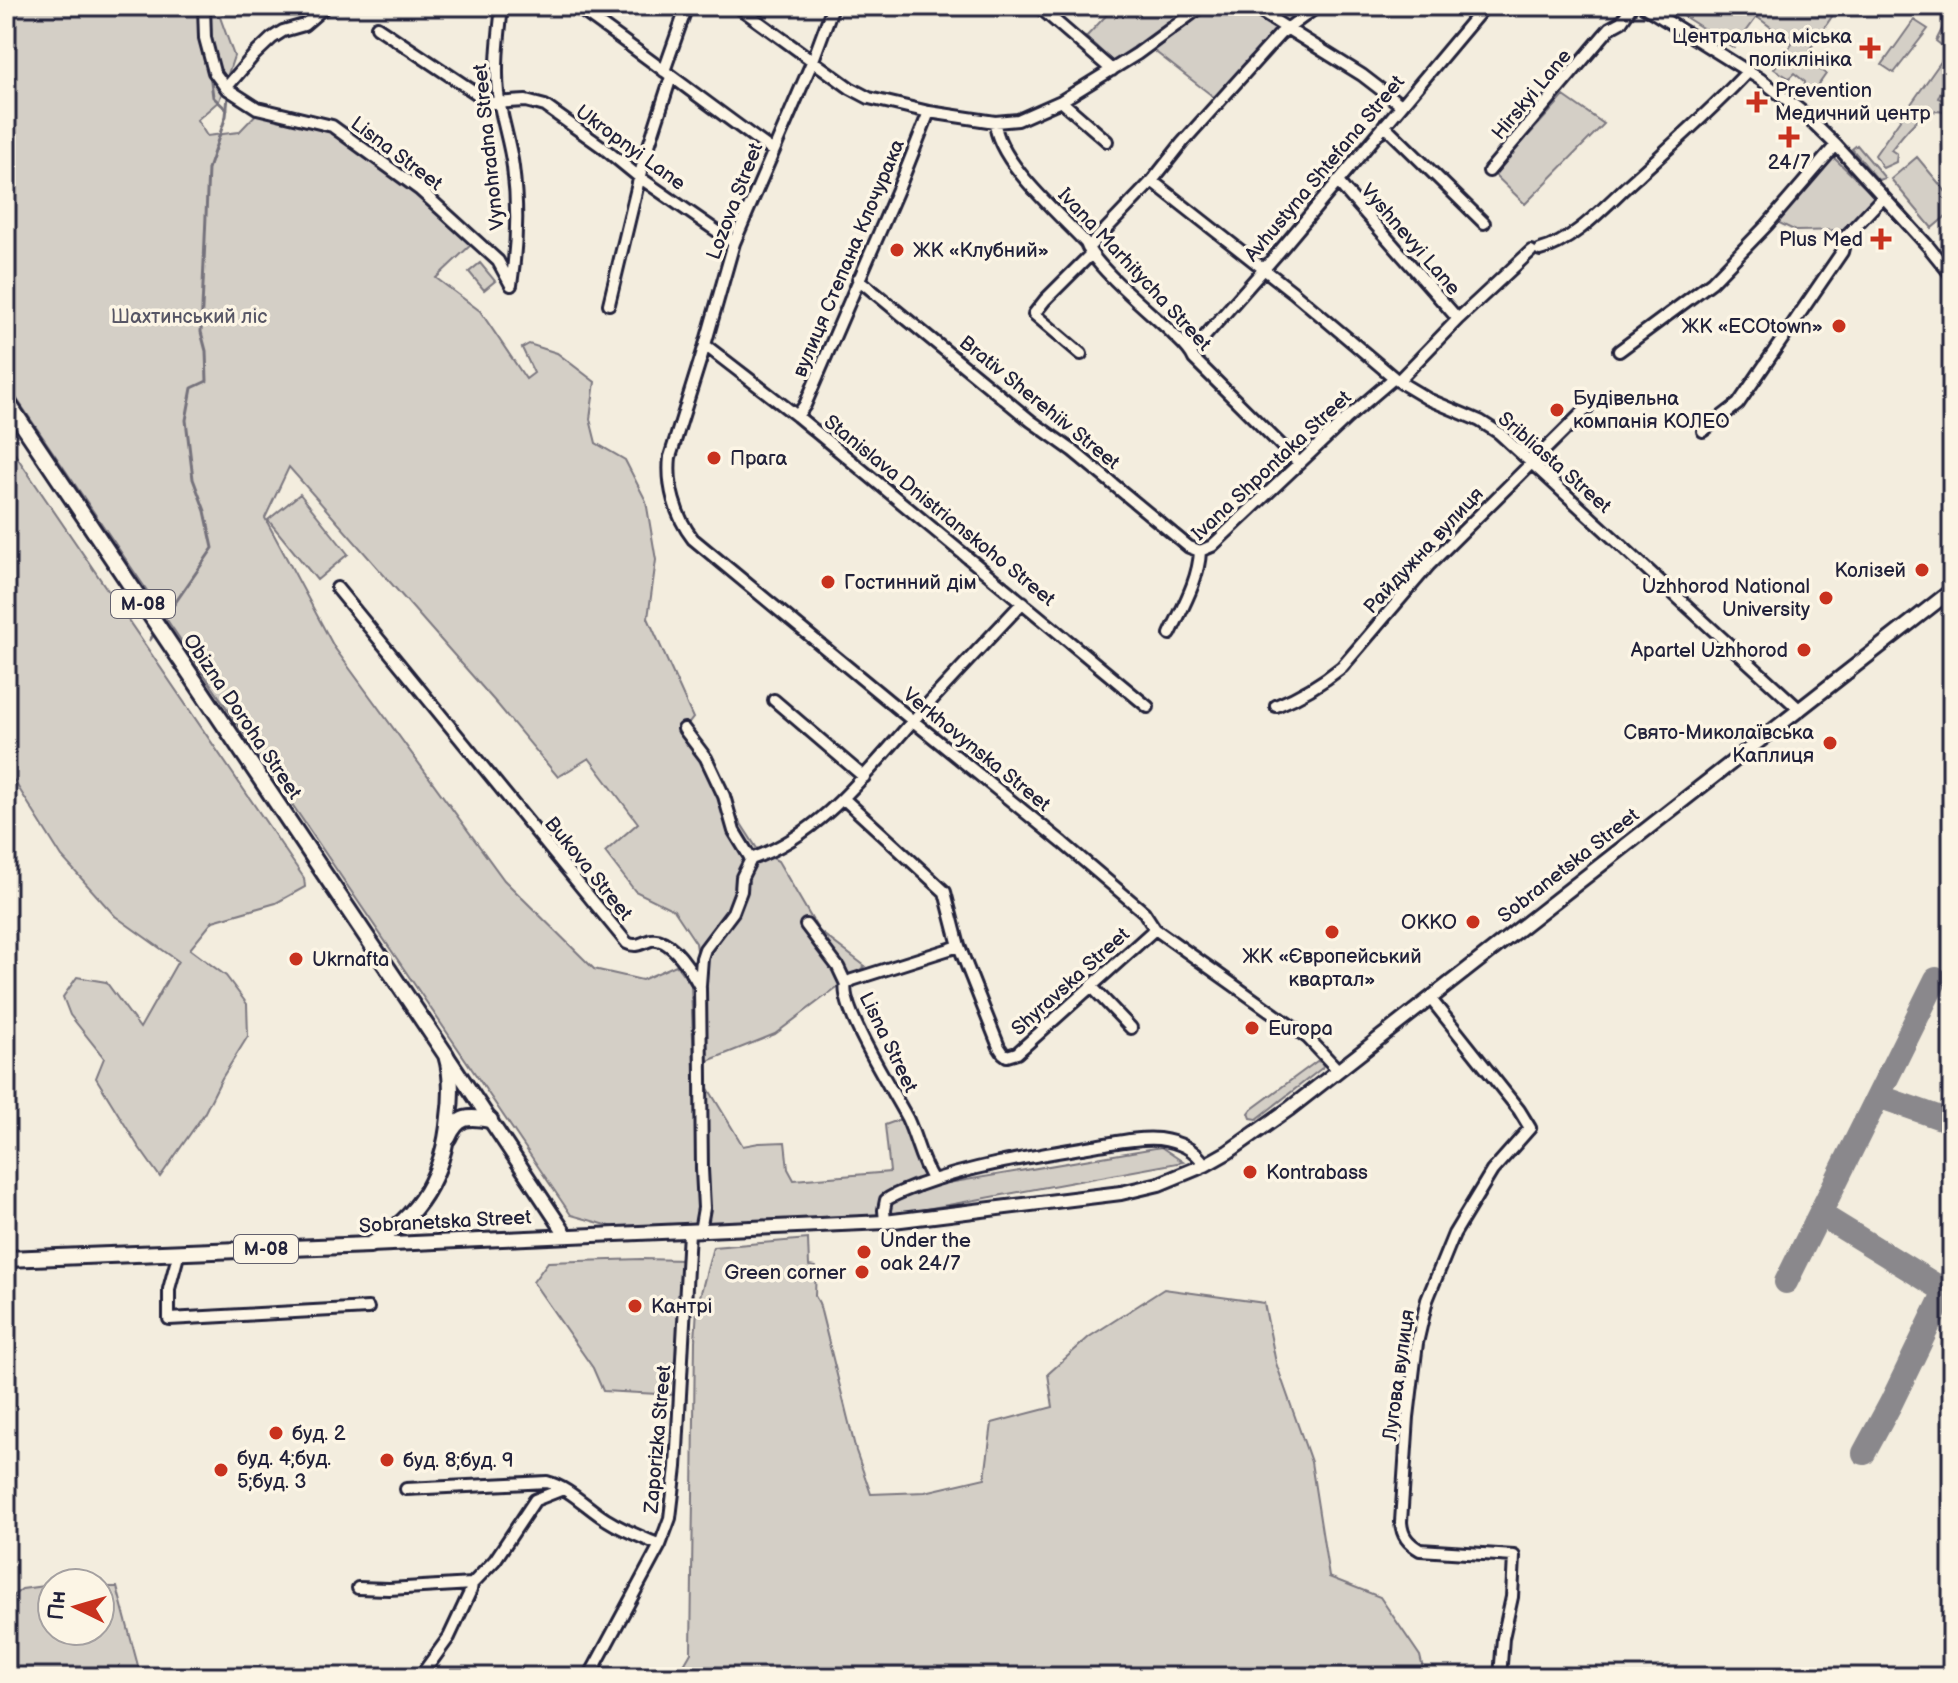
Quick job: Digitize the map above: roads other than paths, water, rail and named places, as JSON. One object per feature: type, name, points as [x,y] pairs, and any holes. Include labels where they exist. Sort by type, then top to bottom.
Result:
[{"type":"highway","name":"Obizna Doroha Street","points":[[6,400],[446,1055],[451,1094],[446,1146],[433,1182],[416,1208],[387,1236],[370,1245]]},
{"type":"highway","points":[[446,1146],[453,1126],[462,1120],[490,1120]]},
{"type":"highway","name":"Sobranetska Street","points":[[6,1259],[370,1245]]},
{"type":"main road","name":"Sobranetska Street","points":[[370,1245],[885,1222],[1121,1193],[1159,1184],[1205,1165],[1271,1122],[1952,590]]},
{"type":"main road","name":"Obizna Doroha Street","points":[[446,1055],[567,1236]]},
{"type":"street","points":[[204,6],[205,38],[214,72],[226,88],[272,38],[304,25],[326,6]]},
{"type":"street","points":[[575,6],[773,151]]},
{"type":"street","points":[[609,304],[639,177],[687,6]]},
{"type":"street","points":[[737,6],[850,88],[869,98],[929,112],[995,122],[1018,120],[1061,101],[1112,70],[1202,6]]},
{"type":"street","name":"Lozova Street","points":[[683,414],[734,243],[833,6]]},
{"type":"street","points":[[1038,6],[1112,70]]},
{"type":"street","points":[[1251,6],[1362,75],[1401,105]]},
{"type":"street","points":[[1081,354],[1034,314],[1280,34],[1318,6]]},
{"type":"street","name":"Avhustyna Shtefana Street","points":[[1191,352],[1485,6]]},
{"type":"street","name":"Hirskyi Lane","points":[[1489,171],[1632,6]]},
{"type":"street","points":[[1643,6],[1748,71],[1797,107],[1836,145],[1952,276]]},
{"type":"street","name":"Vynohradna Street","points":[[498,7],[498,94],[513,167],[516,232],[511,285]]},
{"type":"street","points":[[377,27],[491,103],[500,104]]},
{"type":"street","name":"Ivana Shpontaka Street","points":[[1170,634],[1195,579],[1200,551],[1212,546],[1365,401],[1396,379],[1535,250],[1558,244],[1584,225],[1720,102],[1748,71]]},
{"type":"street","name":"Lisna Street","points":[[226,88],[257,108],[332,126],[432,200],[498,261],[511,285]]},
{"type":"street","name":"Ukropnyi Lane","points":[[500,104],[526,101],[545,106],[734,243]]},
{"type":"street","points":[[1061,101],[1107,141]]},
{"type":"street","name":"вулиця Степана Клочурака","points":[[797,416],[805,405],[929,112]]},
{"type":"street","name":"Ivana Marhitycha Street","points":[[995,122],[995,132],[1003,150],[1028,182],[1086,243],[1103,267],[1299,463]]},
{"type":"street","points":[[1384,125],[1484,223]]},
{"type":"street","points":[[1619,351],[1712,282],[1767,225],[1836,145]]},
{"type":"street","name":"Sribliasta Street","points":[[1152,181],[1396,379],[1428,399],[1499,433],[1800,710]]},
{"type":"street","name":"Vyshnevyi Lane","points":[[1337,181],[1458,319]]},
{"type":"street","points":[[1703,431],[1738,404],[1842,252],[1846,236],[1883,197]]},
{"type":"street","name":"Brativ Sherehiiv Street","points":[[858,279],[1189,547],[1200,551]]},
{"type":"street","name":"Stanislava Dnistrianskoho Street","points":[[705,345],[797,416],[1148,707]]},
{"type":"street","name":"Райдужна вулиця","points":[[1276,706],[1325,681],[1342,667],[1429,565],[1588,407]]},
{"type":"street","name":"Verkhovynska Street","points":[[683,414],[669,471],[676,506],[689,534],[1063,843],[1144,912],[1155,929],[1308,1038],[1338,1070]]},
{"type":"street","name":"Bukova Street","points":[[337,588],[627,943],[637,946],[655,939],[663,941],[687,964],[700,987],[704,1208],[695,1231]]},
{"type":"street","points":[[700,987],[705,949],[733,912],[741,891],[742,877],[751,859],[776,850],[844,799],[1023,602]]},
{"type":"street","points":[[774,700],[864,777]]},
{"type":"street","points":[[684,729],[706,758],[724,796],[734,831],[751,859]]},
{"type":"street","points":[[844,799],[945,892],[959,946],[846,984]]},
{"type":"street","name":"Lisna Street","points":[[806,925],[838,967],[846,984],[844,990],[849,1006],[869,1050],[907,1118],[925,1168],[933,1180]]},
{"type":"street","name":"Shyravska Street","points":[[959,946],[999,1047],[1007,1056],[1017,1053],[1155,929]]},
{"type":"street","points":[[687,964],[702,958]]},
{"type":"street","points":[[1092,987],[1131,1028]]},
{"type":"street","name":"Лугова вулиця","points":[[1430,998],[1530,1128],[1492,1171],[1454,1234],[1427,1300],[1417,1343],[1408,1417],[1401,1522],[1402,1533],[1420,1550],[1514,1556],[1512,1597],[1503,1638],[1500,1677]]},
{"type":"street","points":[[885,1222],[886,1200],[893,1195],[933,1180],[1041,1155],[1149,1139],[1186,1146],[1205,1165]]},
{"type":"street","name":"Zaporizka Street","points":[[589,1677],[660,1545],[670,1518],[695,1231]]},
{"type":"street","points":[[179,1252],[169,1289],[169,1319],[368,1308]]},
{"type":"street","points":[[406,1489],[547,1482],[578,1498],[628,1533],[660,1545]]},
{"type":"street","points":[[420,1677],[449,1637],[472,1584],[495,1560],[535,1500],[563,1489]]},
{"type":"street","points":[[358,1588],[472,1584]]},
{"type":"waterway","points":[[210,73],[213,97],[227,110]]},
{"type":"waterway","points":[[164,619],[213,548],[205,511],[193,479],[186,420],[192,388],[207,381],[206,351],[201,332],[208,169],[226,116],[228,97]]},
{"type":"waterway","points":[[150,640],[154,634]]},
{"type":"place","name":"Центральна міська поліклініка","points":[[1870,48]]},
{"type":"place","name":"Prevention Медичний центр","points":[[1757,102]]},
{"type":"place","name":"24/7","points":[[1789,137]]},
{"type":"place","name":"Plus Med","points":[[1881,239]]},
{"type":"place","name":"ЖК «Клубний»","points":[[897,250]]},
{"type":"place","name":"ЖК «ECOtown»","points":[[1839,326]]},
{"type":"place","name":"Будівельна компанія КОЛЕО","points":[[1557,410]]},
{"type":"place","name":"Прага","points":[[714,458]]},
{"type":"place","name":"Колізей","points":[[1922,570]]},
{"type":"place","name":"Гостинний дім","points":[[828,582]]},
{"type":"place","name":"Uzhhorod National University","points":[[1826,598]]},
{"type":"place","name":"Apartel Uzhhorod","points":[[1804,650]]},
{"type":"place","name":"Свято-Миколаївська Каплиця","points":[[1830,743]]},
{"type":"place","name":"OKKO","points":[[1473,922]]},
{"type":"place","name":"ЖК «Європейський квартал»","points":[[1332,932]]},
{"type":"place","name":"Ukrnafta","points":[[296,959]]},
{"type":"place","name":"Europa","points":[[1252,1028]]},
{"type":"place","name":"Kontrabass","points":[[1250,1172]]},
{"type":"place","name":"Under the oak 24/7","points":[[864,1252]]},
{"type":"place","name":"Green corner","points":[[862,1272]]},
{"type":"place","name":"Кантрі","points":[[635,1306]]},
{"type":"place","name":"буд. 2","points":[[276,1433]]},
{"type":"place","name":"буд. 8;буд. 9","points":[[387,1460]]},
{"type":"place","name":"буд. 4;буд. 5;буд. 3","points":[[221,1470]]},
{"type":"park label","name":"Шахтинський ліс","points":[[189,316]]}]
